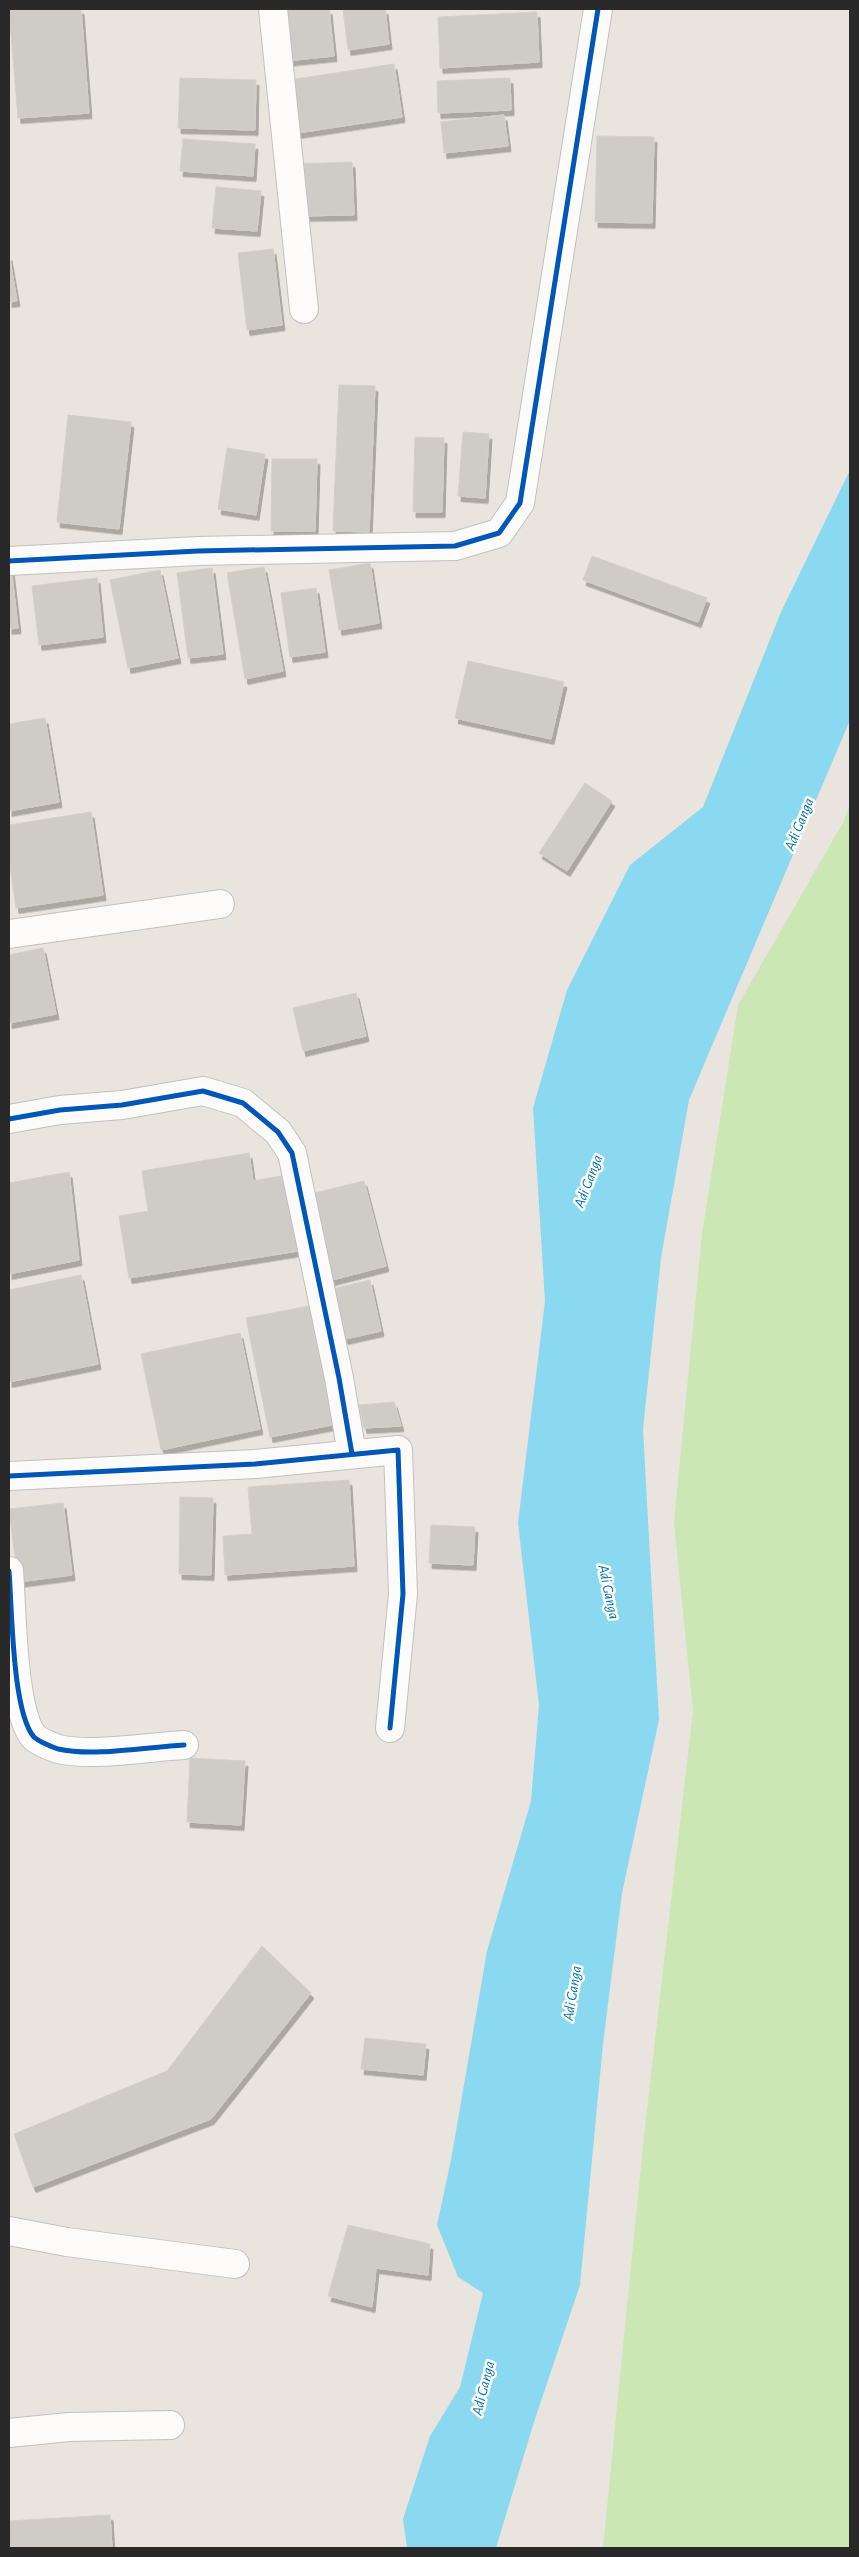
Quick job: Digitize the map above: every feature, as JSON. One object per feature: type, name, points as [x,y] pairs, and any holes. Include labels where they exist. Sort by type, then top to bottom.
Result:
[{"type":"street","points":[[273,9],[304,309]]},
{"type":"street","points":[[9,560],[198,552],[455,546],[500,533],[520,503],[598,9]]},
{"type":"street","points":[[9,934],[220,904]]},
{"type":"street","points":[[9,1119],[60,1110],[122,1105],[204,1092],[243,1103],[278,1132],[292,1152],[339,1378],[352,1454]]},
{"type":"street","points":[[9,1476],[255,1464],[398,1450],[403,1594],[390,1728]]},
{"type":"street","points":[[9,1572],[18,1680],[24,1719],[35,1738],[57,1748],[85,1751],[184,1745]]},
{"type":"street","points":[[9,2231],[67,2242],[235,2264]]},
{"type":"street","points":[[9,2433],[70,2427],[170,2425]]},
{"type":"green space","points":[[850,804],[850,2548],[603,2548],[644,2136],[693,1711],[674,1522],[702,1234],[738,1005],[844,821]]},
{"type":"water","name":"Adi Ganga","points":[[850,470],[850,720],[689,1100],[661,1258],[643,1429],[659,1720],[622,1893],[603,2044],[580,2285],[534,2422],[496,2548],[407,2548],[403,2519],[430,2436],[460,2387],[483,2293],[458,2277],[437,2225],[451,2160],[487,1951],[531,1801],[539,1705],[518,1523],[545,1301],[533,1108],[567,990],[630,865],[703,807],[781,612]]},
{"type":"building","points":[[9,9],[81,9],[89,113],[18,118]]},
{"type":"building","points":[[280,9],[329,9],[334,56],[285,61]]},
{"type":"building","points":[[343,9],[385,9],[389,44],[348,50]]},
{"type":"building","points":[[537,12],[539,62],[440,68],[438,17]]},
{"type":"building","points":[[394,64],[402,117],[291,134],[283,81]]},
{"type":"building","points":[[180,78],[256,80],[255,130],[178,128]]},
{"type":"building","points":[[510,78],[511,110],[438,113],[437,81]]},
{"type":"building","points":[[504,115],[508,146],[444,153],[441,122]]},
{"type":"building","points":[[597,136],[654,137],[652,223],[595,222]]},
{"type":"building","points":[[183,139],[255,144],[253,176],[180,171]]},
{"type":"building","points":[[352,162],[354,215],[297,216],[296,164]]},
{"type":"building","points":[[216,187],[261,191],[257,231],[212,228]]},
{"type":"building","points":[[273,249],[282,325],[247,330],[238,253]]},
{"type":"building","points":[[9,255],[17,301],[9,302]]},
{"type":"building","points":[[339,385],[375,386],[369,532],[333,531]]},
{"type":"building","points":[[68,415],[131,422],[119,529],[57,522]]},
{"type":"building","points":[[463,432],[489,434],[485,498],[458,496]]},
{"type":"building","points":[[415,437],[444,438],[442,512],[413,512]]},
{"type":"building","points":[[227,448],[265,454],[256,515],[218,509]]},
{"type":"building","points":[[272,459],[317,459],[315,531],[271,531]]},
{"type":"building","points":[[592,556],[707,598],[698,622],[583,580]]},
{"type":"building","points":[[370,563],[379,623],[339,630],[329,570]]},
{"type":"building","points":[[9,567],[11,567],[18,628],[9,629]]},
{"type":"building","points":[[264,567],[283,671],[245,679],[227,573]]},
{"type":"building","points":[[212,568],[223,654],[188,658],[177,573]]},
{"type":"building","points":[[160,570],[178,658],[128,668],[110,580]]},
{"type":"building","points":[[97,578],[103,637],[39,645],[32,586]]},
{"type":"building","points":[[316,588],[325,652],[290,657],[281,593]]},
{"type":"building","points":[[468,661],[564,682],[551,739],[455,718]]},
{"type":"building","points":[[45,718],[59,802],[9,811],[9,724]]},
{"type":"building","points":[[585,783],[612,801],[567,871],[539,853]]},
{"type":"building","points":[[91,812],[103,895],[16,908],[9,858],[9,825]]},
{"type":"building","points":[[43,948],[56,1014],[9,1023],[9,955]]},
{"type":"building","points":[[356,993],[366,1036],[303,1051],[293,1008]]},
{"type":"building","points":[[249,1153],[253,1181],[286,1175],[298,1251],[129,1278],[119,1216],[148,1211],[142,1171]]},
{"type":"building","points":[[69,1172],[79,1260],[9,1274],[9,1183]]},
{"type":"building","points":[[364,1181],[386,1266],[332,1280],[310,1194]]},
{"type":"building","points":[[81,1275],[98,1364],[9,1382],[9,1290]]},
{"type":"building","points":[[370,1280],[381,1331],[345,1339],[333,1289]]},
{"type":"building","points":[[309,1306],[332,1425],[270,1437],[246,1318]]},
{"type":"building","points":[[240,1333],[260,1429],[161,1450],[141,1354]]},
{"type":"building","points":[[394,1402],[401,1426],[364,1428],[359,1405]]},
{"type":"building","points":[[349,1480],[354,1566],[225,1575],[223,1536],[252,1534],[248,1487]]},
{"type":"building","points":[[180,1497],[213,1498],[211,1575],[179,1574]]},
{"type":"building","points":[[63,1503],[72,1575],[18,1582],[9,1509]]},
{"type":"building","points":[[431,1525],[475,1527],[473,1565],[429,1563]]},
{"type":"building","points":[[190,1758],[245,1761],[241,1825],[187,1822]]},
{"type":"building","points":[[262,1946],[311,1993],[211,2119],[33,2187],[14,2134],[167,2071]]},
{"type":"building","points":[[365,2038],[426,2044],[423,2075],[361,2069]]},
{"type":"building","points":[[348,2225],[430,2244],[428,2275],[376,2268],[372,2307],[328,2296]]},
{"type":"building","points":[[110,2515],[112,2548],[9,2548],[9,2521]]},
{"type":"cycle path","points":[[9,561],[198,551],[455,546],[499,533],[520,503],[598,9]]},
{"type":"cycle path","points":[[9,1119],[60,1110],[122,1105],[203,1091],[243,1103],[278,1132],[292,1153],[339,1378],[352,1454]]},
{"type":"cycle path","points":[[9,1476],[255,1464],[398,1450],[403,1594],[390,1728]]},
{"type":"cycle path","points":[[9,1571],[17,1683],[21,1706],[34,1737],[58,1749],[87,1752],[184,1745]]}]
